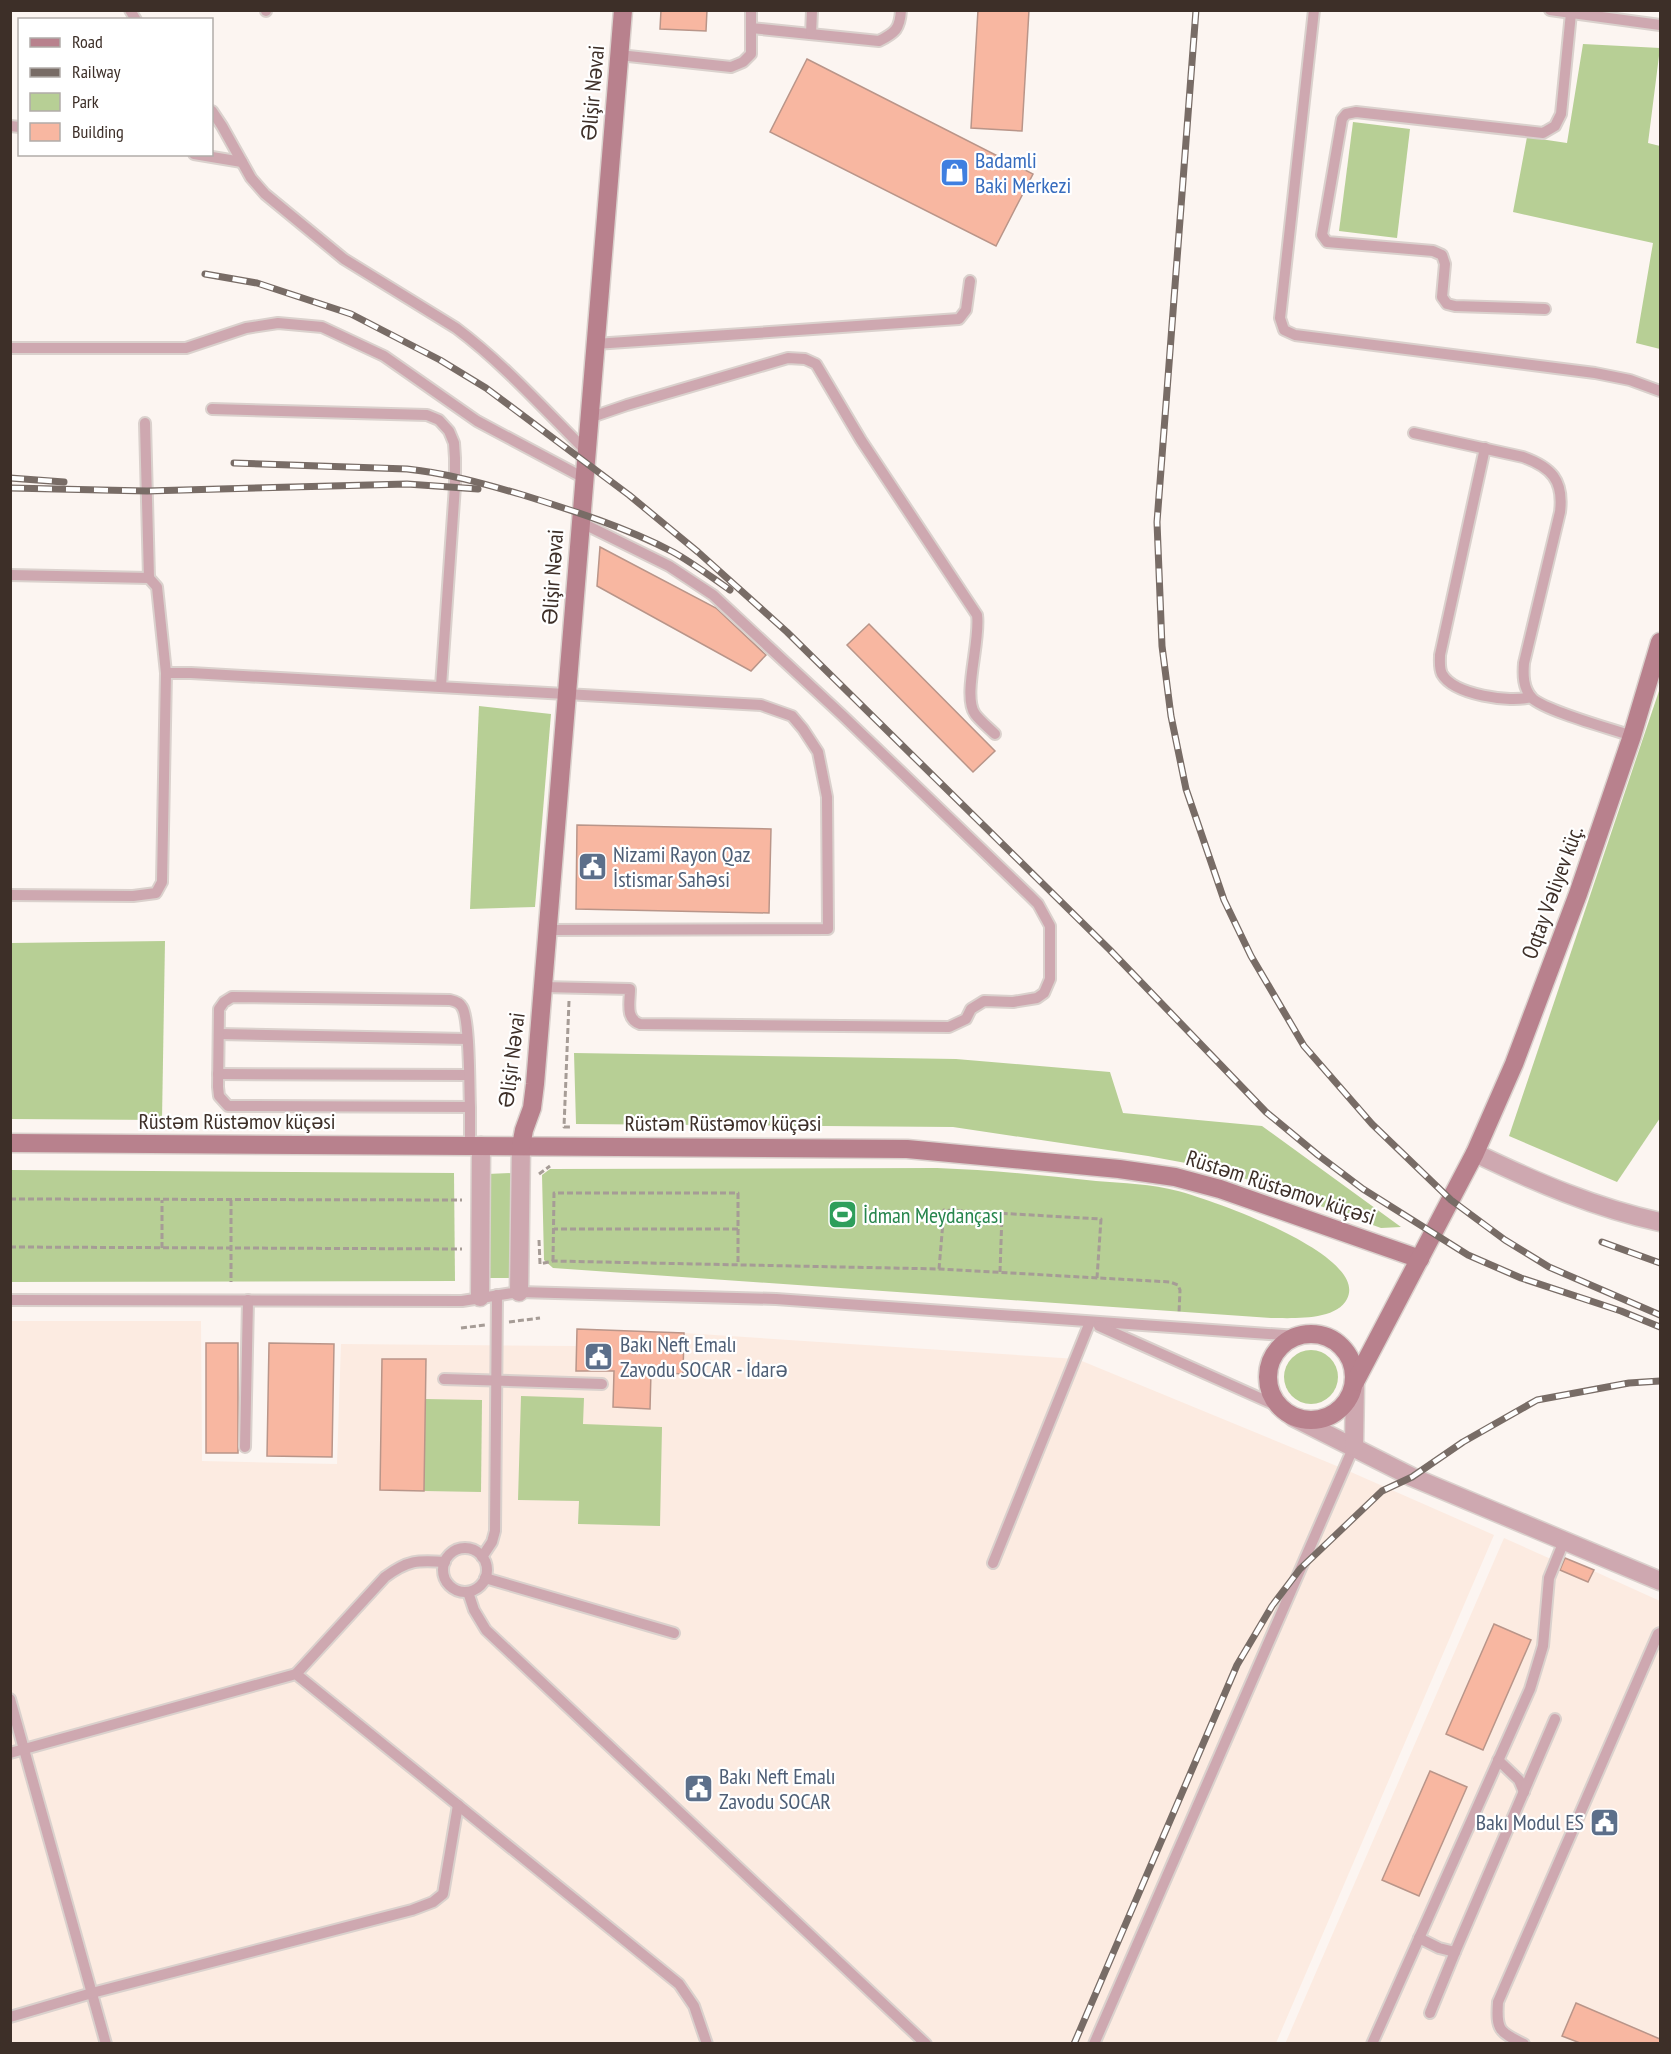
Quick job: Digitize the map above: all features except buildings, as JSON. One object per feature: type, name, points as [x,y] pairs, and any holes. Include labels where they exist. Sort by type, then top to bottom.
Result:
[{"type":"street","name":"Əlişir Nəvai","points":[[521,1146],[536,1084],[623,10]]},
{"type":"street","name":"Oqtay Vəliyev küç.","points":[[1354,1382],[1475,1153],[1514,1064],[1632,736],[1660,642]]},
{"type":"street","name":"Rüstəm Rüstəmov küçəsi","points":[[10,1143],[877,1148],[1119,1168],[1175,1177],[1204,1184],[1420,1259]]},
{"type":"street","points":[[475,1146],[488,1296]]},
{"type":"street","points":[[519,1292],[521,1146]]},
{"type":"street","points":[[1475,1153],[1545,1186],[1660,1222]]},
{"type":"street","points":[[1354,1446],[1353,1365],[1345,1350],[1332,1339],[1315,1334],[1298,1336],[1282,1345],[1272,1358],[1268,1375],[1270,1392],[1287,1412],[1412,1477],[1660,1581]]},
{"type":"street","points":[[1287,1412],[1309,1421],[1325,1418],[1340,1410],[1350,1398],[1354,1382]]},
{"type":"lane","points":[[619,55],[731,67],[743,62],[751,54],[751,10]]},
{"type":"lane","points":[[811,34],[812,10]]},
{"type":"lane","points":[[751,28],[879,41],[890,36],[900,25],[901,10]]},
{"type":"lane","points":[[1314,10],[1280,318],[1284,330],[1295,335],[1595,373],[1630,380],[1660,392]]},
{"type":"lane","points":[[1550,10],[1660,25]]},
{"type":"lane","points":[[1545,309],[1447,304],[1442,297],[1445,264],[1442,255],[1433,251],[1327,242],[1322,235],[1342,119],[1346,114],[1356,112],[1543,133],[1556,126],[1561,114],[1571,13]]},
{"type":"lane","points":[[213,112],[251,178],[265,194],[344,259],[471,339],[586,451]]},
{"type":"lane","points":[[206,156],[242,162]]},
{"type":"lane","points":[[595,344],[959,319],[966,310],[970,281]]},
{"type":"lane","points":[[10,348],[186,348],[246,328],[278,323],[322,327],[384,356],[477,421],[584,478]]},
{"type":"lane","points":[[589,418],[788,358],[805,359],[816,364],[868,450],[977,615],[979,627],[971,703],[974,713],[995,734]]},
{"type":"lane","points":[[212,409],[427,416],[439,420],[449,431],[454,443],[455,486],[441,687]]},
{"type":"lane","points":[[145,423],[149,578]]},
{"type":"lane","points":[[1414,433],[1523,457],[1537,462],[1548,470],[1561,489],[1560,512],[1524,663],[1523,676],[1531,697],[1547,708],[1632,736]]},
{"type":"lane","points":[[1485,448],[1440,655],[1440,667],[1443,675],[1458,688],[1504,699],[1521,700],[1531,697]]},
{"type":"lane","points":[[543,987],[630,989],[629,1016],[634,1022],[640,1024],[949,1027],[966,1019],[971,1009],[984,1001],[1013,1002],[1037,998],[1044,993],[1050,979],[1050,926],[1038,904],[1029,895],[843,715],[713,596],[669,566],[580,522]]},
{"type":"lane","points":[[10,574],[149,578],[157,586],[166,673],[162,882],[156,893],[133,896],[10,895]]},
{"type":"lane","points":[[166,673],[761,705],[792,716],[803,729],[818,752],[828,797],[828,928],[548,930]]},
{"type":"lane","points":[[470,1107],[228,1106],[219,1096],[219,1009],[232,997],[450,1000],[458,1002],[463,1008],[467,1039],[470,1107],[475,1146]]},
{"type":"lane","points":[[219,1034],[467,1039]]},
{"type":"lane","points":[[218,1074],[468,1075]]},
{"type":"lane","points":[[10,1300],[462,1301],[519,1292],[776,1299],[1298,1336]]},
{"type":"lane","points":[[482,1557],[492,1542],[495,1531],[496,1381],[488,1296]]},
{"type":"lane","points":[[244,1447],[248,1300]]},
{"type":"lane","points":[[1090,1322],[1287,1412]]},
{"type":"lane","points":[[993,1563],[1090,1322]]},
{"type":"lane","points":[[444,1379],[602,1384]]},
{"type":"lane","points":[[1094,2043],[1354,1446]]},
{"type":"lane","points":[[1372,2043],[1530,1689],[1543,1646],[1549,1578],[1564,1541]]},
{"type":"lane","points":[[462,1549],[477,1552],[482,1557],[487,1571],[485,1578],[476,1589],[461,1592],[448,1584],[444,1577],[445,1562],[455,1551],[462,1549]]},
{"type":"lane","points":[[10,1753],[296,1674],[385,1577],[400,1566],[418,1560],[445,1562]]},
{"type":"lane","points":[[485,1578],[674,1633]]},
{"type":"lane","points":[[468,1592],[474,1610],[486,1630],[926,2043]]},
{"type":"lane","points":[[1524,2043],[1505,2035],[1496,2021],[1498,2002],[1660,1633]]},
{"type":"lane","points":[[296,1674],[679,1984],[694,2006],[707,2043]]},
{"type":"lane","points":[[10,1700],[106,2043]]},
{"type":"lane","points":[[1430,2013],[1555,1719]]},
{"type":"lane","points":[[1498,1760],[1519,1780],[1524,1792]]},
{"type":"lane","points":[[10,2017],[412,1910],[433,1902],[443,1894],[458,1805]]},
{"type":"lane","points":[[1419,1938],[1439,1948],[1455,1952]]},
{"type":"path","points":[[569,987],[564,1127],[573,1127]]},
{"type":"path","points":[[537,1176],[547,1166],[559,1166]]},
{"type":"path","points":[[553,1261],[554,1193],[738,1193],[738,1265]]},
{"type":"path","points":[[10,1200],[462,1200]]},
{"type":"path","points":[[162,1200],[162,1248]]},
{"type":"path","points":[[231,1200],[231,1282]]},
{"type":"path","points":[[939,1269],[944,1210],[1101,1219],[1097,1278]]},
{"type":"path","points":[[1000,1272],[1002,1214]]},
{"type":"path","points":[[554,1228],[738,1229]]},
{"type":"path","points":[[539,1232],[540,1264],[553,1261],[939,1269],[1170,1282],[1178,1285],[1180,1290],[1179,1329]]},
{"type":"path","points":[[10,1247],[462,1249]]},
{"type":"shaded area","name":"Bakı Neft Emalı Zavodu SOCAR","points":[[11,1321],[201,1321],[202,1461],[337,1464],[341,1344],[576,1346],[577,1329],[684,1333],[1077,1359],[1344,1469],[1494,1535],[1276,2043],[11,2044]]},
{"type":"shaded area","points":[[1504,1538],[1562,1564],[1565,1558],[1660,1601],[1660,2043],[1285,2044]]},
{"type":"green space","points":[[1583,44],[1660,48],[1648,143],[1660,146],[1660,349],[1636,343],[1653,243],[1513,212],[1527,137],[1567,143]]},
{"type":"green space","points":[[1353,122],[1410,129],[1397,238],[1339,231]]},
{"type":"green space","points":[[1660,688],[1660,1118],[1617,1182],[1509,1136]]},
{"type":"green space","points":[[479,706],[551,714],[535,907],[470,909]]},
{"type":"green space","points":[[165,941],[162,1120],[11,1119],[11,943]]},
{"type":"green space","points":[[574,1053],[956,1059],[1110,1072],[1123,1113],[1262,1126],[1401,1227],[1381,1228],[1218,1169],[1148,1156],[953,1127],[576,1124]]},
{"type":"green space","points":[[937,1168],[1137,1184],[1195,1196],[1251,1217],[1312,1247],[1335,1264],[1348,1282],[1347,1299],[1341,1306],[1324,1315],[1271,1318],[553,1268],[544,1260],[542,1175],[550,1169]]},
{"type":"green space","points":[[11,1170],[454,1173],[455,1281],[11,1282]]},
{"type":"green space","points":[[511,1173],[510,1278],[486,1278],[487,1174]]},
{"type":"green space","points":[[1306,1350],[1316,1350],[1326,1354],[1334,1362],[1338,1377],[1334,1392],[1326,1400],[1316,1404],[1306,1404],[1296,1400],[1288,1392],[1284,1382],[1284,1372],[1288,1362],[1296,1354]]},
{"type":"green space","points":[[521,1396],[584,1398],[583,1424],[662,1427],[660,1526],[578,1524],[579,1501],[518,1500]]},
{"type":"green space","points":[[425,1399],[482,1400],[481,1492],[424,1491]]},
{"type":"railway","points":[[1196,10],[1157,522],[1162,646],[1171,716],[1186,789],[1224,900],[1251,956],[1304,1046],[1372,1124],[1451,1200],[1505,1240],[1549,1267],[1660,1315]]},
{"type":"railway","points":[[205,274],[257,283],[351,314],[440,360],[486,388],[629,495],[698,552],[787,632],[1110,950],[1266,1112],[1318,1155],[1363,1189],[1468,1255],[1521,1278],[1621,1311],[1660,1327]]},
{"type":"railway","points":[[234,463],[407,469],[480,483],[599,520],[655,543],[695,565],[730,590]]},
{"type":"railway","points":[[10,478],[64,482]]},
{"type":"railway","points":[[10,488],[147,491],[407,484],[478,489]]},
{"type":"railway","points":[[1602,1242],[1660,1263]]},
{"type":"railway","points":[[1074,2044],[1237,1665],[1272,1606],[1300,1569],[1382,1491],[1412,1477],[1463,1442],[1537,1400],[1629,1383],[1660,1381]]},
{"type":"place","name":"Badamli Baki Merkezi","points":[[954,173]]},
{"type":"place","name":"Nizami Rayon Qaz İstismar Sahəsi","points":[[592,867]]},
{"type":"place","name":"İdman Meydançası","points":[[842,1215]]},
{"type":"place","name":"Bakı Neft Emalı Zavodu SOCAR - İdarə","points":[[599,1357]]},
{"type":"place","name":"Bakı Neft Emalı Zavodu SOCAR","points":[[698,1789]]},
{"type":"place","name":"Bakı Modul ES","points":[[1605,1822]]}]
